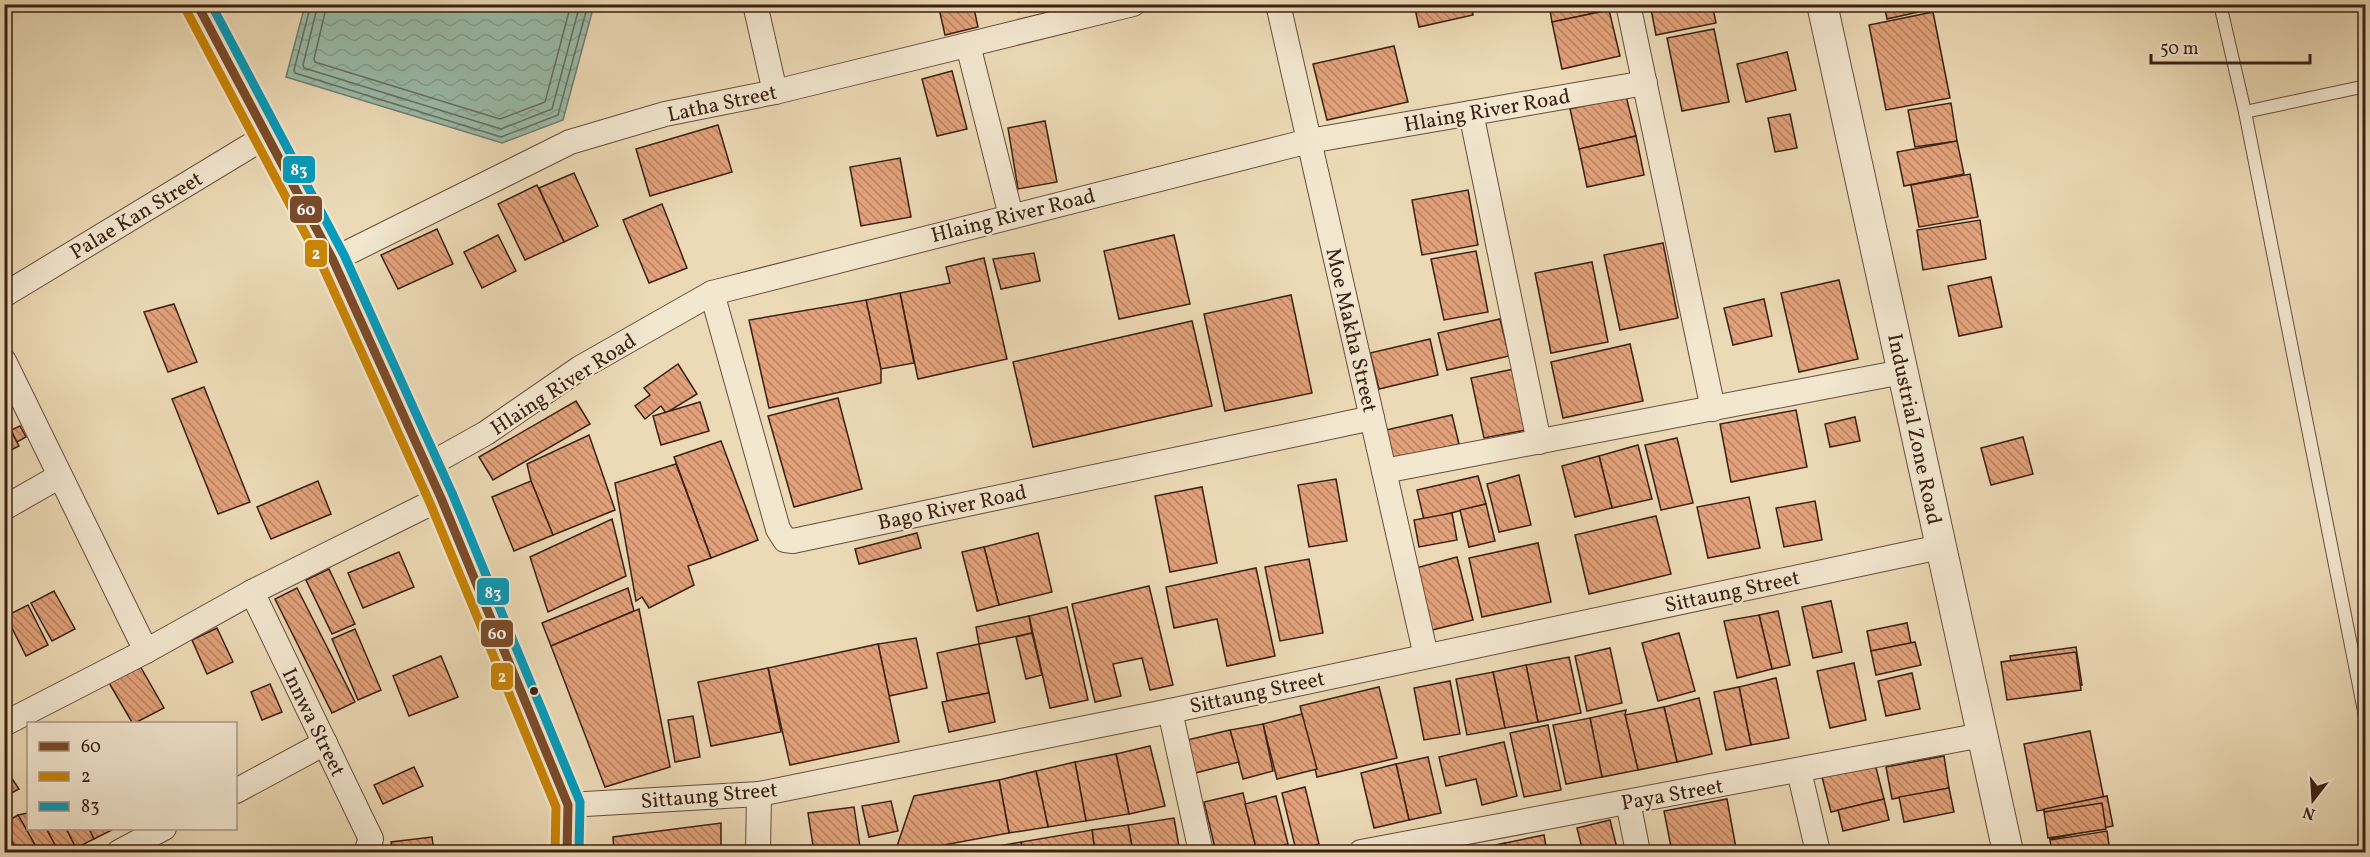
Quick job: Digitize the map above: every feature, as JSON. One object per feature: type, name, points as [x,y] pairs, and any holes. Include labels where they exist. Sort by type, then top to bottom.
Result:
[{"type":"main road","points":[[197,4],[333,260],[441,498],[568,805],[567,852]]},
{"type":"street","points":[[755,4],[774,92]]},
{"type":"street","name":"Latha Street","points":[[333,260],[570,142],[665,114],[774,92],[1133,4]]},
{"type":"street","name":"Moe Makha Street","points":[[1278,4],[1426,656]]},
{"type":"street","points":[[1628,4],[1713,409]]},
{"type":"street","name":"Industrial Zone Road","points":[[1822,4],[2008,852]]},
{"type":"street","points":[[968,45],[1011,216]]},
{"type":"street","name":"Hlaing River Road","points":[[426,466],[486,433],[580,368],[712,292],[1309,141],[1644,83]]},
{"type":"street","points":[[1471,113],[1539,442]]},
{"type":"street","name":"Palae Kan Street","points":[[4,295],[268,135]]},
{"type":"street","name":"Bago River Road","points":[[712,292],[778,529],[785,540],[793,541],[1372,418]]},
{"type":"street","points":[[4,361],[146,651]]},
{"type":"street","points":[[1384,471],[1902,372]]},
{"type":"street","points":[[4,508],[60,476]]},
{"type":"street","points":[[4,724],[146,651],[252,592],[441,498]]},
{"type":"street","name":"Sittaung Street","points":[[568,805],[759,794],[1170,711],[1941,547]]},
{"type":"street","name":"Innwa Street","points":[[252,592],[371,839],[366,852]]},
{"type":"street","points":[[1170,711],[1201,852]]},
{"type":"street","name":"Paya Street","points":[[1361,852],[1982,735]]},
{"type":"street","points":[[237,789],[325,743]]},
{"type":"street","points":[[1799,771],[1818,852]]},
{"type":"street","points":[[758,852],[759,794]]},
{"type":"street","points":[[1628,802],[1638,852]]},
{"type":"street","points":[[118,852],[160,830]]},
{"type":"lane","points":[[2220,4],[2245,112],[2366,721]]},
{"type":"lane","points":[[2245,112],[2366,86]]},
{"type":"water","points":[[305,4],[594,5],[563,120],[502,143],[286,77]]},
{"type":"building","points":[[938,4],[973,4],[978,27],[945,35]]},
{"type":"building","points":[[1016,4],[1055,4],[1055,5],[1018,12]]},
{"type":"building","points":[[1414,4],[1471,4],[1473,15],[1419,27]]},
{"type":"building","points":[[1549,4],[1603,4],[1605,11],[1552,22]]},
{"type":"building","points":[[1650,4],[1712,4],[1716,23],[1656,35]]},
{"type":"building","points":[[1884,4],[1931,4],[1932,9],[1887,19]]},
{"type":"building","points":[[1609,10],[1620,56],[1562,69],[1552,22]]},
{"type":"building","points":[[1933,12],[1950,98],[1886,110],[1869,25]]},
{"type":"building","points":[[1714,29],[1729,102],[1682,111],[1667,38]]},
{"type":"building","points":[[1394,46],[1408,102],[1327,120],[1313,64]]},
{"type":"building","points":[[1787,52],[1796,90],[1746,102],[1737,64]]},
{"type":"building","points":[[952,71],[967,129],[937,136],[922,79]]},
{"type":"building","points":[[1626,96],[1636,136],[1579,149],[1570,109]]},
{"type":"building","points":[[1951,103],[1957,141],[1915,147],[1908,110]]},
{"type":"building","points":[[1790,114],[1797,148],[1775,152],[1768,118]]},
{"type":"building","points":[[1045,121],[1057,182],[1018,189],[1008,128]]},
{"type":"building","points":[[718,125],[732,172],[650,196],[636,149]]},
{"type":"building","points":[[1636,136],[1644,175],[1587,187],[1579,149]]},
{"type":"building","points":[[1957,141],[1964,174],[1904,186],[1897,152]]},
{"type":"building","points":[[900,158],[911,217],[861,226],[850,167]]},
{"type":"building","points":[[574,173],[598,226],[564,242],[539,188]]},
{"type":"building","points":[[1970,174],[1978,217],[1919,227],[1911,185]]},
{"type":"building","points":[[537,185],[564,242],[525,260],[498,204]]},
{"type":"building","points":[[1468,190],[1478,245],[1422,255],[1412,200]]},
{"type":"building","points":[[662,204],[687,268],[649,283],[623,220]]},
{"type":"building","points":[[1980,220],[1986,259],[1923,270],[1917,230]]},
{"type":"building","points":[[437,229],[453,264],[398,289],[381,255]]},
{"type":"building","points":[[498,235],[516,271],[482,288],[464,252]]},
{"type":"building","points":[[1174,235],[1190,304],[1119,319],[1104,251]]},
{"type":"building","points":[[1663,243],[1678,318],[1620,330],[1604,255]]},
{"type":"building","points":[[1476,251],[1488,312],[1444,320],[1431,259]]},
{"type":"building","points":[[1034,253],[1040,281],[1001,289],[993,259]]},
{"type":"building","points":[[984,258],[1007,359],[918,379],[900,293],[950,283],[946,267]]},
{"type":"building","points":[[1592,262],[1608,342],[1551,353],[1535,273]]},
{"type":"building","points":[[1991,277],[2002,327],[1959,336],[1948,286]]},
{"type":"building","points":[[1839,280],[1858,359],[1799,372],[1781,293]]},
{"type":"building","points":[[900,293],[914,363],[881,369],[866,300]]},
{"type":"building","points":[[1291,295],[1312,393],[1225,411],[1204,314]]},
{"type":"building","points":[[1764,299],[1772,336],[1733,345],[1724,308]]},
{"type":"building","points":[[866,300],[881,369],[881,383],[769,408],[749,320]]},
{"type":"building","points":[[174,304],[197,362],[168,372],[144,312]]},
{"type":"building","points":[[1500,319],[1509,356],[1447,370],[1438,333]]},
{"type":"building","points":[[1192,321],[1212,406],[1033,447],[1013,362]]},
{"type":"building","points":[[1430,339],[1438,375],[1379,389],[1370,353]]},
{"type":"building","points":[[1630,344],[1643,401],[1563,418],[1551,362]]},
{"type":"building","points":[[678,364],[697,394],[666,413],[661,406],[645,419],[635,406],[650,395],[644,388]]},
{"type":"building","points":[[1514,369],[1526,430],[1484,438],[1471,378]]},
{"type":"building","points":[[204,387],[250,502],[218,514],[172,399]]},
{"type":"building","points":[[838,398],[862,489],[794,507],[768,416]]},
{"type":"building","points":[[576,401],[590,424],[493,480],[479,457]]},
{"type":"building","points":[[700,402],[709,431],[661,445],[653,416]]},
{"type":"building","points":[[1796,410],[1807,467],[1731,482],[1720,424]]},
{"type":"building","points":[[1452,415],[1459,444],[1393,460],[1386,430]]},
{"type":"building","points":[[1855,417],[1860,441],[1830,447],[1825,424]]},
{"type":"building","points":[[7,423],[19,446],[11,450],[4,439],[4,424]]},
{"type":"building","points":[[20,426],[26,437],[17,442],[11,430]]},
{"type":"building","points":[[589,435],[615,510],[553,535],[531,481],[527,464]]},
{"type":"building","points":[[2023,437],[2033,474],[1991,485],[1981,448]]},
{"type":"building","points":[[1677,438],[1693,503],[1661,510],[1645,445]]},
{"type":"building","points":[[721,441],[758,540],[711,558],[674,457]]},
{"type":"building","points":[[1638,445],[1652,499],[1612,508],[1599,456]]},
{"type":"building","points":[[1599,456],[1612,508],[1575,517],[1562,466]]},
{"type":"building","points":[[676,464],[711,558],[688,566],[694,585],[649,608],[642,597],[636,601],[615,483]]},
{"type":"building","points":[[1519,475],[1531,525],[1499,532],[1487,484]]},
{"type":"building","points":[[1478,476],[1486,504],[1424,520],[1417,490]]},
{"type":"building","points":[[1336,479],[1347,541],[1309,547],[1298,485]]},
{"type":"building","points":[[318,481],[331,514],[271,539],[257,507]]},
{"type":"building","points":[[531,481],[553,535],[514,551],[492,497]]},
{"type":"building","points":[[1202,487],[1217,563],[1170,572],[1155,496]]},
{"type":"building","points":[[1749,497],[1760,548],[1708,558],[1697,507]]},
{"type":"building","points":[[1815,501],[1822,540],[1784,547],[1776,508]]},
{"type":"building","points":[[1486,504],[1495,541],[1469,547],[1460,510]]},
{"type":"building","points":[[1452,513],[1457,540],[1419,547],[1414,520]]},
{"type":"building","points":[[1656,516],[1671,574],[1589,594],[1575,535]]},
{"type":"building","points":[[612,519],[626,576],[548,612],[530,557]]},
{"type":"building","points":[[917,533],[921,548],[859,564],[855,549]]},
{"type":"building","points":[[1038,533],[1052,592],[999,605],[984,547]]},
{"type":"building","points":[[1538,543],[1551,602],[1482,617],[1469,558]]},
{"type":"building","points":[[984,547],[999,605],[977,611],[962,552]]},
{"type":"building","points":[[399,552],[414,587],[363,608],[348,573]]},
{"type":"building","points":[[1457,557],[1473,620],[1432,630],[1416,568]]},
{"type":"building","points":[[1309,559],[1323,633],[1280,641],[1265,567]]},
{"type":"building","points":[[1256,568],[1275,656],[1227,666],[1217,619],[1174,628],[1166,587]]},
{"type":"building","points":[[329,569],[355,624],[332,634],[306,580]]},
{"type":"building","points":[[1149,586],[1173,685],[1150,690],[1142,658],[1113,664],[1121,696],[1095,702],[1072,604]]},
{"type":"building","points":[[297,588],[355,702],[332,713],[275,599]]},
{"type":"building","points":[[628,588],[634,611],[551,646],[542,623]]},
{"type":"building","points":[[54,591],[75,629],[52,641],[31,603]]},
{"type":"building","points":[[1831,601],[1842,652],[1813,658],[1802,607]]},
{"type":"building","points":[[28,605],[48,645],[26,656],[6,616]]},
{"type":"building","points":[[1067,607],[1088,700],[1050,708],[1029,616]]},
{"type":"building","points":[[639,609],[670,767],[605,787],[551,646]]},
{"type":"building","points":[[1778,611],[1790,665],[1772,669],[1759,615]]},
{"type":"building","points":[[1759,615],[1772,669],[1737,678],[1724,621]]},
{"type":"building","points":[[1029,616],[1032,633],[979,644],[976,627]]},
{"type":"building","points":[[1907,623],[1911,643],[1871,651],[1867,631]]},
{"type":"building","points":[[217,628],[233,662],[207,674],[192,640]]},
{"type":"building","points":[[355,629],[381,690],[358,700],[332,639]]},
{"type":"building","points":[[1032,633],[1042,675],[1026,679],[1016,637]]},
{"type":"building","points":[[1679,633],[1695,691],[1658,701],[1642,643]]},
{"type":"building","points":[[916,638],[927,688],[889,696],[878,644]]},
{"type":"building","points":[[1915,642],[1921,665],[1876,675],[1871,651]]},
{"type":"building","points":[[878,644],[899,742],[790,765],[768,668]]},
{"type":"building","points":[[979,644],[989,693],[947,701],[937,653]]},
{"type":"building","points":[[2076,647],[2082,685],[2016,694],[2010,656]]},
{"type":"building","points":[[1610,648],[1622,703],[1587,711],[1575,656]]},
{"type":"building","points":[[2076,652],[2081,690],[2007,700],[2001,662]]},
{"type":"building","points":[[441,656],[458,697],[409,716],[393,676]]},
{"type":"building","points":[[1569,657],[1581,713],[1538,722],[1526,665]]},
{"type":"building","points":[[136,659],[164,708],[137,722],[132,722],[105,676]]},
{"type":"building","points":[[1854,663],[1866,720],[1830,728],[1817,671]]},
{"type":"building","points":[[1526,665],[1538,722],[1505,728],[1493,672]]},
{"type":"building","points":[[768,668],[781,732],[711,746],[698,682]]},
{"type":"building","points":[[1493,672],[1505,728],[1467,735],[1456,679]]},
{"type":"building","points":[[1912,673],[1920,709],[1886,716],[1878,681]]},
{"type":"building","points":[[1776,678],[1789,738],[1751,745],[1739,687]]},
{"type":"building","points":[[1450,681],[1460,734],[1424,740],[1414,688]]},
{"type":"building","points":[[270,684],[282,712],[262,720],[251,692]]},
{"type":"building","points":[[1379,687],[1397,758],[1317,777],[1300,706]]},
{"type":"building","points":[[1739,687],[1751,745],[1726,750],[1714,692]]},
{"type":"building","points":[[989,693],[995,722],[949,732],[942,702]]},
{"type":"building","points":[[1699,698],[1712,754],[1677,762],[1664,707]]},
{"type":"building","points":[[1664,707],[1677,762],[1638,770],[1625,715]]},
{"type":"building","points":[[1626,710],[1625,715],[1638,770],[1602,777],[1590,718]]},
{"type":"building","points":[[1302,714],[1317,769],[1277,779],[1263,724]]},
{"type":"building","points":[[693,716],[700,757],[675,762],[668,720]]},
{"type":"building","points":[[1590,718],[1602,777],[1566,784],[1553,725]]},
{"type":"building","points":[[1263,724],[1273,771],[1243,779],[1230,730]]},
{"type":"building","points":[[1548,725],[1561,790],[1524,797],[1510,733]]},
{"type":"building","points":[[1230,730],[1239,762],[1195,773],[1187,740]]},
{"type":"building","points":[[2090,731],[2104,799],[2037,811],[2024,744]]},
{"type":"building","points":[[1504,742],[1517,796],[1482,805],[1476,779],[1446,786],[1439,757]]},
{"type":"building","points":[[1150,746],[1165,806],[1129,814],[1116,754]]},
{"type":"building","points":[[1116,754],[1129,814],[1086,821],[1075,762]]},
{"type":"building","points":[[1944,756],[1949,788],[1892,799],[1886,767]]},
{"type":"building","points":[[1428,757],[1441,813],[1409,820],[1396,764]]},
{"type":"building","points":[[1075,762],[1086,821],[1048,827],[1036,771]]},
{"type":"building","points":[[1396,764],[1409,820],[1374,828],[1361,773]]},
{"type":"building","points":[[1875,764],[1884,799],[1831,812],[1822,777]]},
{"type":"building","points":[[4,767],[19,789],[4,797]]},
{"type":"building","points":[[414,767],[423,786],[383,804],[374,785]]},
{"type":"building","points":[[1036,771],[1048,827],[1009,833],[999,780]]},
{"type":"building","points":[[999,780],[1009,833],[906,852],[895,852],[914,796]]},
{"type":"building","points":[[1305,787],[1319,844],[1296,850],[1282,793]]},
{"type":"building","points":[[1949,788],[1954,812],[1904,822],[1899,797]]},
{"type":"building","points":[[1243,793],[1257,852],[1216,852],[1204,802]]},
{"type":"building","points":[[1276,796],[1288,844],[1257,852],[1245,804]]},
{"type":"building","points":[[2107,796],[2113,826],[2050,839],[2044,809]]},
{"type":"building","points":[[1727,799],[1736,848],[1713,852],[1672,852],[1664,811]]},
{"type":"building","points":[[1884,799],[1889,820],[1843,831],[1838,810]]},
{"type":"building","points":[[891,801],[898,831],[869,837],[862,806]]},
{"type":"building","points":[[2102,803],[2106,829],[2048,838],[2044,812]]},
{"type":"building","points":[[854,807],[860,847],[814,852],[808,813]]},
{"type":"building","points":[[27,813],[27,830],[47,830],[59,852],[39,852],[18,815]]},
{"type":"building","points":[[18,815],[39,852],[19,852],[4,830],[4,823]]},
{"type":"building","points":[[1174,818],[1180,852],[1133,852],[1128,825]]},
{"type":"building","points":[[1610,820],[1618,852],[1583,852],[1577,828]]},
{"type":"building","points":[[721,823],[721,852],[614,852],[613,837]]},
{"type":"building","points":[[1128,825],[1133,852],[1095,852],[1092,830]]},
{"type":"building","points":[[47,830],[67,830],[76,848],[67,852],[59,852]]},
{"type":"building","points":[[67,830],[90,830],[94,839],[76,848]]},
{"type":"building","points":[[90,830],[112,830],[94,839]]},
{"type":"building","points":[[1092,830],[1095,852],[1023,852],[1021,842]]},
{"type":"building","points":[[2107,831],[2110,852],[2052,852],[2050,840]]},
{"type":"building","points":[[1544,835],[1547,852],[1507,852],[1505,843]]},
{"type":"building","points":[[432,837],[434,852],[393,852],[391,842]]},
{"type":"building","points":[[1021,842],[1023,852],[978,852],[977,850]]},
{"type":"building","points":[[1505,843],[1507,852],[1465,852]]},
{"type":"transit line","name":"60","points":[[197,4],[333,260],[441,498],[568,805],[567,852]]},
{"type":"transit line","name":"83","points":[[211,4],[344,255],[452,493],[580,802],[579,852]]},
{"type":"transit line","name":"2","points":[[186,10],[322,265],[430,503],[556,807],[555,852]]}]
